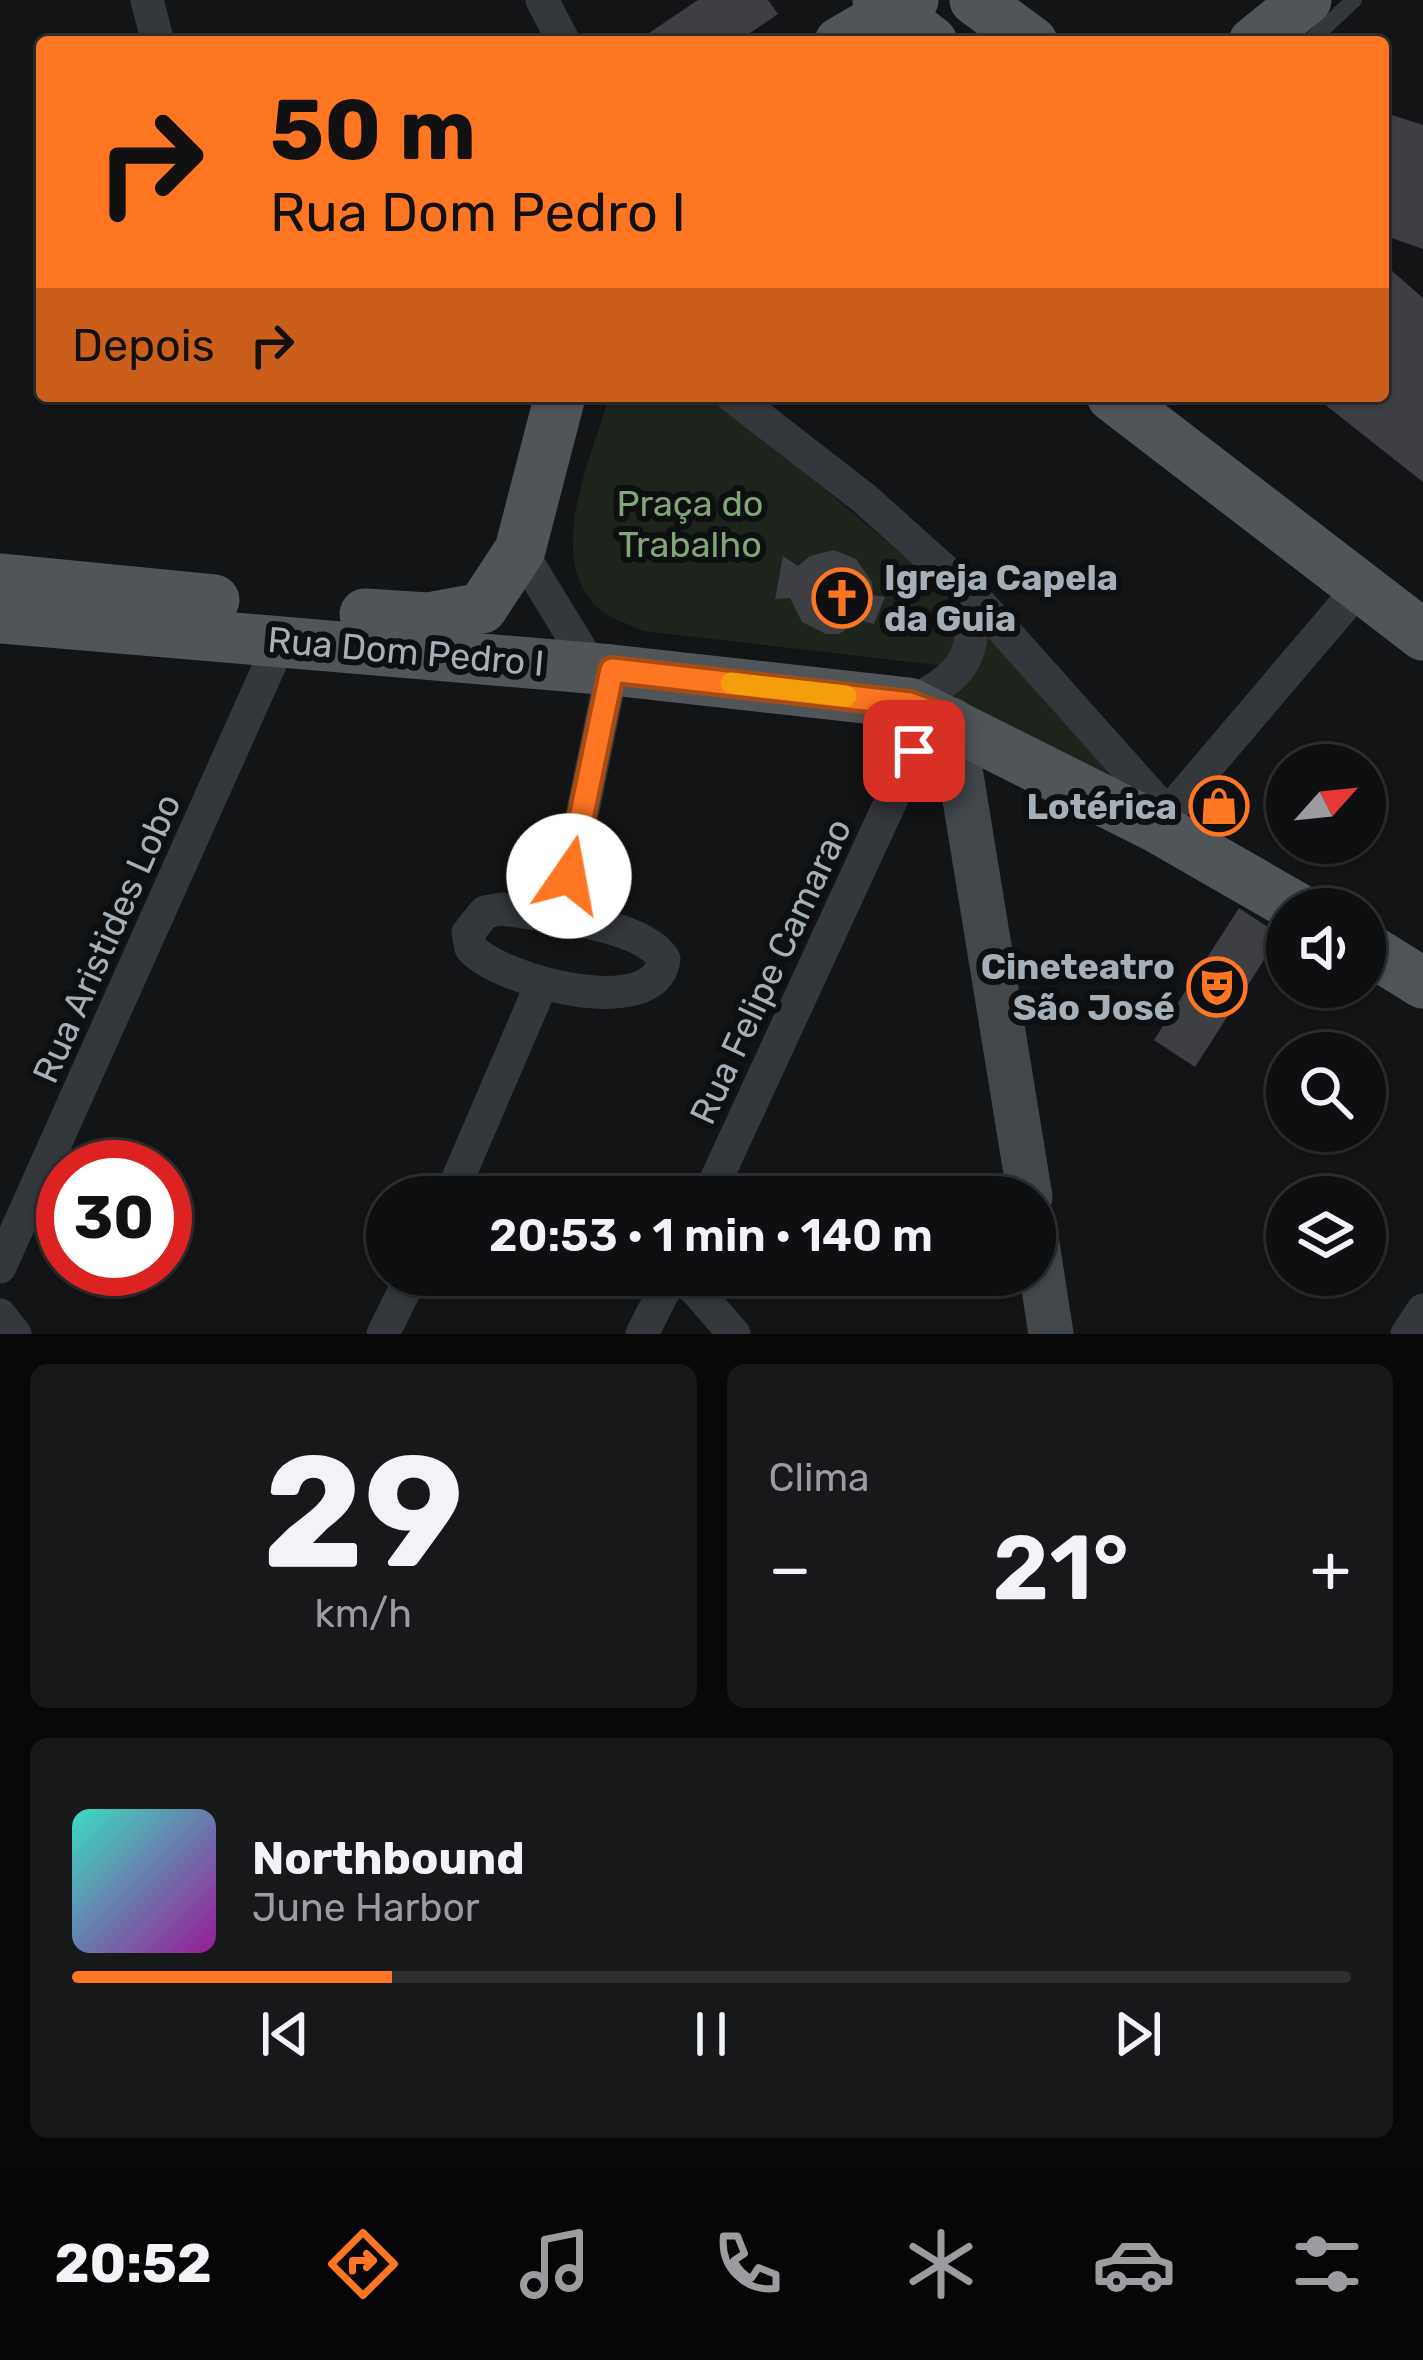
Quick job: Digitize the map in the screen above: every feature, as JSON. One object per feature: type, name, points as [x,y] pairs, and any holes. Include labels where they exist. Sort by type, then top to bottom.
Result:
[{"type":"main road","points":[[975,0],[1024,36]]},
{"type":"main road","points":[[1261,36],[1306,0]]},
{"type":"main road","points":[[853,36],[904,13]]},
{"type":"main road","points":[[4,614],[428,618],[482,608],[520,550],[558,402]]},
{"type":"main road","points":[[1120,402],[1423,635]]},
{"type":"main road","name":"Rua Dom Pedro I","points":[[4,614],[602,669],[931,712]]},
{"type":"main road","points":[[931,712],[1074,790],[1161,820],[1266,888]]},
{"type":"main road","points":[[931,712],[1026,1176]]},
{"type":"main road","points":[[1386,960],[1423,982]]},
{"type":"main road","points":[[1045,1296],[1051,1334]]},
{"type":"street","points":[[147,0],[156,36]]},
{"type":"street","points":[[542,0],[561,36]]},
{"type":"street","points":[[740,402],[865,499],[973,596],[1161,820],[1348,601]]},
{"type":"street","points":[[520,550],[602,669],[561,917]]},
{"type":"street","points":[[931,712],[962,669],[974,634],[973,596]]},
{"type":"street","name":"Rua Aristides Lobo","points":[[0,1267],[281,640]]},
{"type":"street","name":"Rua Felipe Camarao","points":[[718,1176],[931,712]]},
{"type":"street","points":[[502,909],[561,917],[646,940],[664,959],[663,970],[646,989],[628,994],[542,983],[494,969],[471,948],[469,933],[485,912],[502,909]]},
{"type":"street","points":[[459,1176],[542,983]]},
{"type":"street","points":[[383,1334],[402,1296]]},
{"type":"street","points":[[642,1334],[661,1296]]},
{"type":"street","points":[[701,1296],[734,1334]]},
{"type":"street","points":[[1407,1334],[1423,1310]]},
{"type":"street","points":[[0,1315],[15,1334]]},
{"type":"lane","points":[[1315,36],[1354,0]]},
{"type":"green space","name":"Praça do Trabalho","points":[[607,402],[721,402],[967,609],[945,666],[643,631],[610,616],[583,588],[575,563],[573,536],[583,478]]},
{"type":"green space","points":[[982,623],[1141,794],[950,697]]},
{"type":"building","points":[[698,0],[768,0],[778,14],[746,36],[644,36]]},
{"type":"building","points":[[1389,114],[1423,125],[1423,249],[1389,237]]},
{"type":"building","points":[[1389,268],[1423,298],[1423,482],[1322,402],[1389,402]]},
{"type":"building","points":[[834,550],[856,559],[872,582],[873,595],[885,597],[874,624],[859,620],[839,634],[826,634],[802,622],[790,598],[775,599],[783,556],[798,566],[810,556]]},
{"type":"building","name":"Cineteatro São José","points":[[1239,908],[1266,926],[1266,957],[1195,1067],[1154,1040]]},
{"type":"slow traffic","points":[[731,683],[846,696]]},
{"type":"place","name":"Igreja Capela da Guia","points":[[842,598]]},
{"type":"place","name":"Lotérica","points":[[1219,806]]},
{"type":"place","name":"Cineteatro São José","points":[[1217,987]]},
{"type":"route","points":[[569,876],[612,670],[910,704],[932,712],[914,751]]}]
